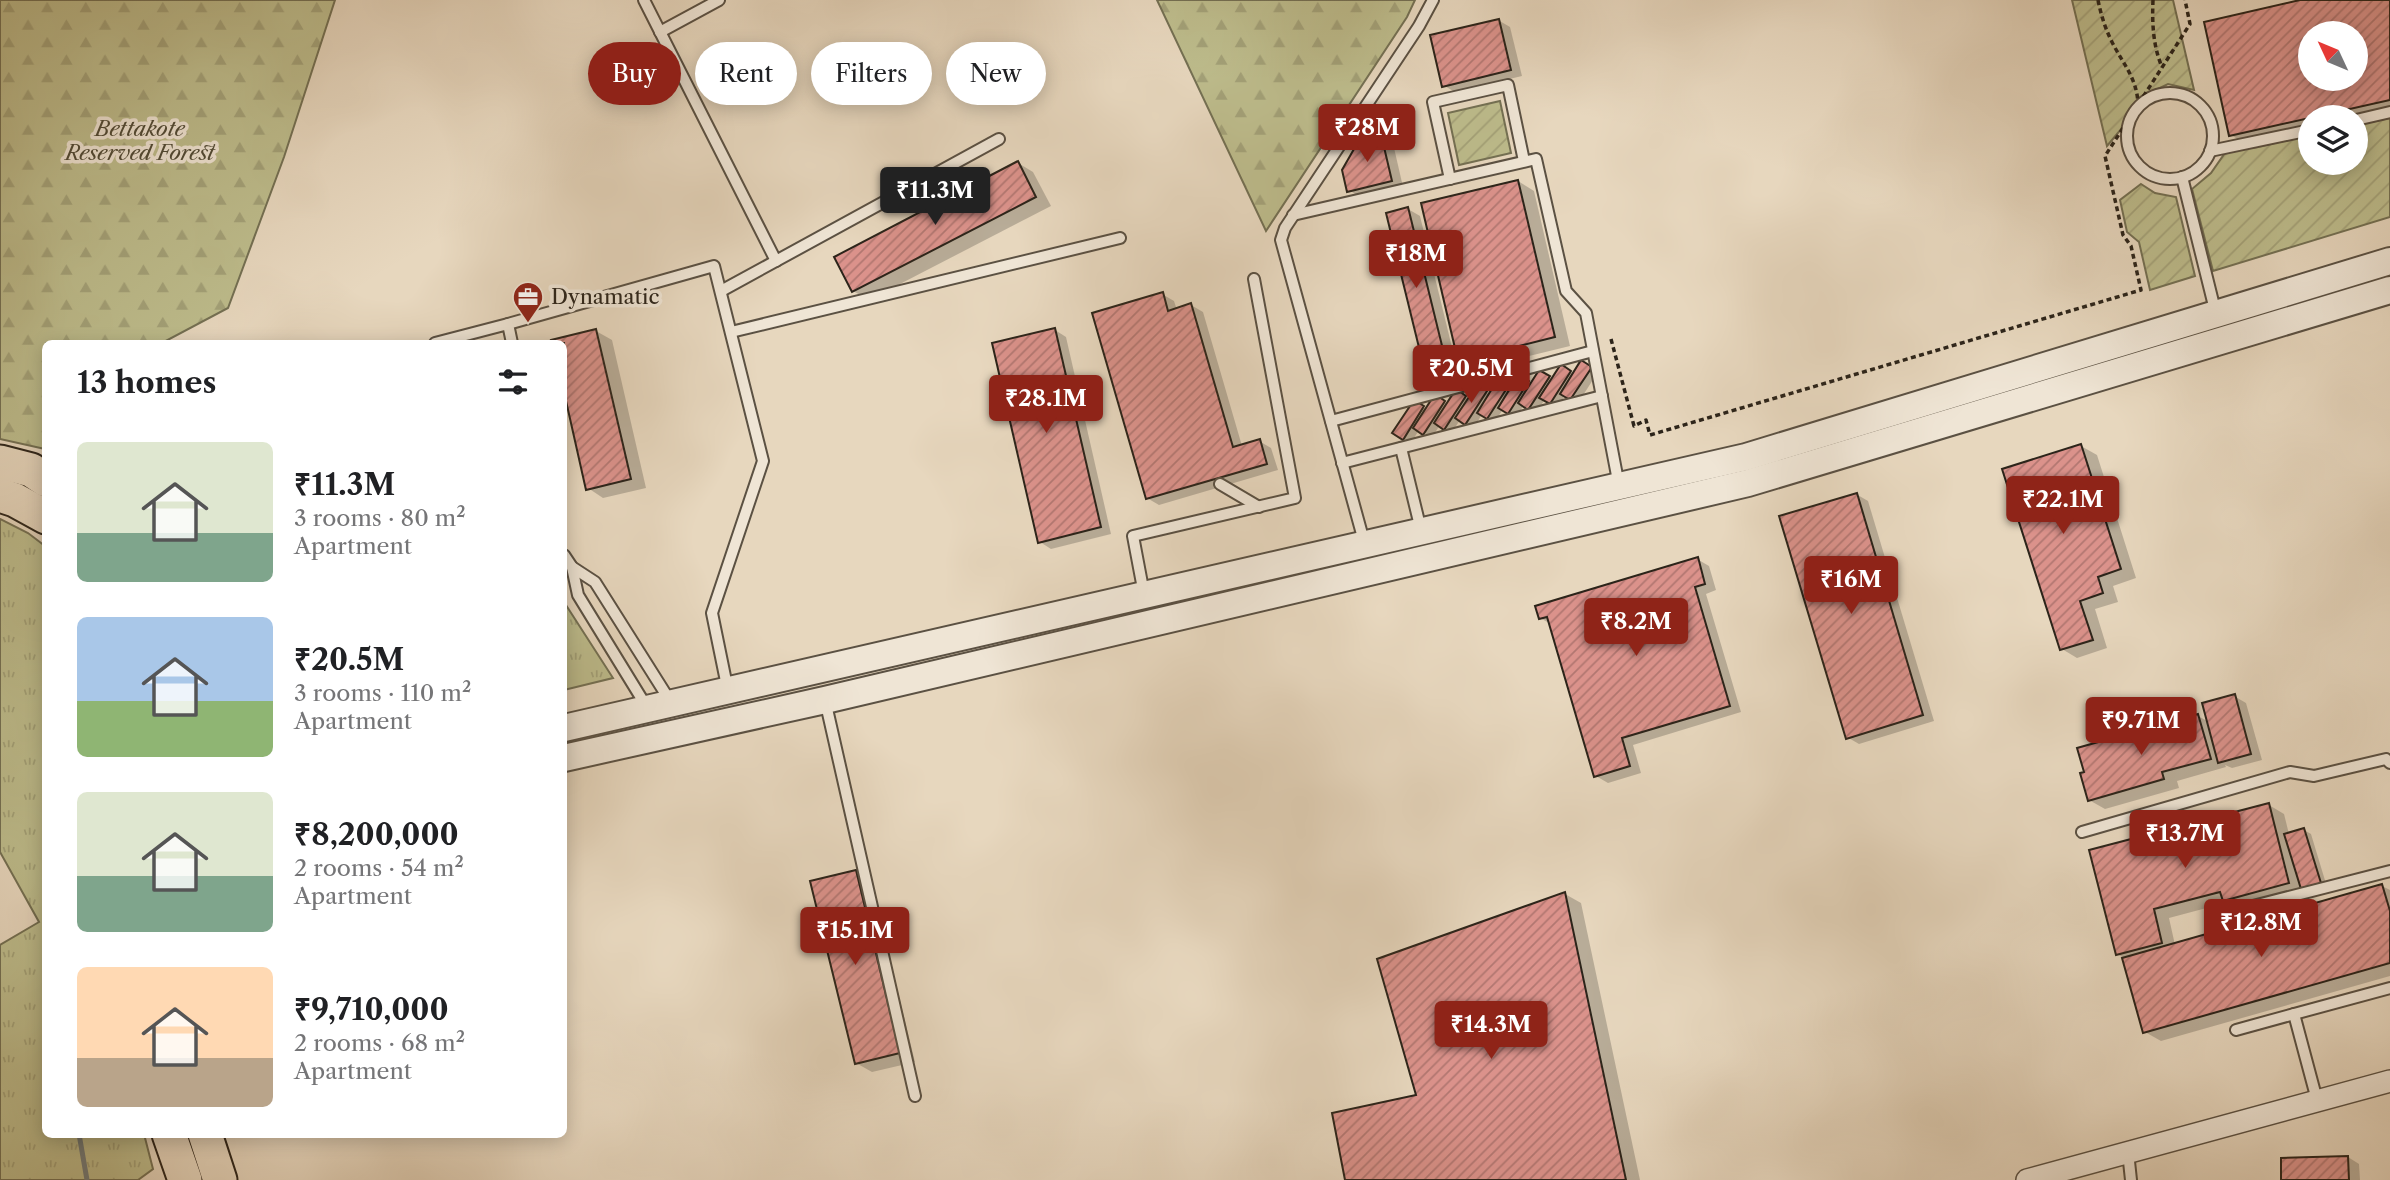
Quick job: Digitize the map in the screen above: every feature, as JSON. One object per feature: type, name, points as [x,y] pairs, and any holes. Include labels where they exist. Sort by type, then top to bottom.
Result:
[{"type":"main road","points":[[0,462],[31,470],[42,477]]},
{"type":"main road","points":[[0,495],[42,515]]},
{"type":"main road","points":[[170,1138],[177,1176]]},
{"type":"main road","points":[[206,1138],[220,1180]]},
{"type":"street","points":[[567,727],[1746,457],[2388,259]]},
{"type":"street","points":[[567,757],[825,700],[1748,484],[2390,290]]},
{"type":"street","points":[[2035,1179],[2390,1081]]},
{"type":"lane","points":[[644,0],[776,261]]},
{"type":"lane","points":[[660,32],[719,0]]},
{"type":"lane","points":[[1365,545],[1282,245],[1282,234],[1419,26],[1433,0]]},
{"type":"lane","points":[[1450,178],[1433,102],[1508,85],[1524,161]]},
{"type":"lane","points":[[2168,93],[2190,98],[2207,113],[2213,135],[2210,151],[2201,166],[2182,177],[2161,178],[2151,174],[2134,160],[2130,150],[2128,128],[2138,108],[2156,96],[2168,93]]},
{"type":"lane","points":[[2368,117],[2390,112]]},
{"type":"lane","points":[[2210,151],[2298,133]]},
{"type":"lane","points":[[721,291],[999,139]]},
{"type":"lane","points":[[1293,215],[1535,159],[1566,290],[1586,313],[1619,486]]},
{"type":"lane","points":[[2182,177],[2216,314]]},
{"type":"lane","points":[[731,332],[1120,238]]},
{"type":"lane","points":[[447,340],[714,266],[763,461],[712,613],[728,691]]},
{"type":"lane","points":[[1145,595],[1133,536],[1295,498],[1254,279]]},
{"type":"lane","points":[[508,324],[511,340]]},
{"type":"lane","points":[[1331,421],[1594,351]]},
{"type":"lane","points":[[1342,463],[1602,397]]},
{"type":"lane","points":[[1401,448],[1421,531]]},
{"type":"lane","points":[[1220,484],[1259,507]]},
{"type":"lane","points":[[567,560],[572,567],[578,595],[660,706]]},
{"type":"lane","points":[[572,567],[595,582],[660,706]]},
{"type":"lane","points":[[825,700],[915,1096]]},
{"type":"lane","points":[[2082,832],[2261,778],[2290,772],[2314,776],[2386,759],[2390,763]]},
{"type":"lane","points":[[2218,915],[2390,871]]},
{"type":"lane","points":[[2236,1030],[2390,988]]},
{"type":"lane","points":[[2294,1014],[2317,1100]]},
{"type":"lane","points":[[2128,1152],[2131,1180]]},
{"type":"path","points":[[2098,0],[2101,18],[2109,36],[2135,82],[2138,106]]},
{"type":"path","points":[[2153,0],[2153,32],[2162,67]]},
{"type":"path","points":[[1611,339],[1634,426],[1646,420],[1650,435],[2141,290],[2131,246],[2123,235],[2105,156],[2190,24],[2185,0]]},
{"type":"green space","name":"Bettakote Reserved Forest","points":[[0,0],[335,0],[284,157],[228,308],[168,340],[42,340],[42,448],[0,439]]},
{"type":"green space","points":[[1157,0],[1415,0],[1407,17],[1266,231]]},
{"type":"green space","points":[[2072,0],[2173,0],[2194,90],[2168,84],[2153,91],[2107,146]]},
{"type":"green space","points":[[1500,101],[1511,153],[1459,165],[1448,113]]},
{"type":"green space","points":[[2390,118],[2390,217],[2213,271],[2192,189],[2211,173],[2225,153],[2298,138],[2298,175],[2368,175],[2368,123]]},
{"type":"green space","points":[[2141,184],[2155,193],[2176,197],[2195,276],[2150,290],[2139,242],[2127,232],[2120,200]]},
{"type":"green space","points":[[0,519],[28,533],[42,544],[42,1138],[145,1138],[153,1169],[138,1180],[0,1180],[0,945],[39,922],[0,852]]},
{"type":"green space","points":[[567,607],[613,678],[567,689]]},
{"type":"building","points":[[2300,0],[2390,0],[2390,100],[2368,105],[2298,105],[2298,121],[2229,136],[2204,22]]},
{"type":"building","points":[[1499,19],[1511,70],[1442,87],[1430,35]]},
{"type":"building","points":[[1380,130],[1392,181],[1347,192],[1342,170],[1362,135]]},
{"type":"building","points":[[1018,161],[1036,197],[852,292],[834,257]]},
{"type":"building","points":[[1518,180],[1555,337],[1458,361],[1421,203]]},
{"type":"building","points":[[1408,207],[1447,366],[1425,372],[1386,213]]},
{"type":"building","points":[[1163,292],[1168,311],[1191,303],[1233,447],[1260,439],[1267,464],[1146,499],[1092,313]]},
{"type":"building","points":[[1055,328],[1101,527],[1038,543],[992,343]]},
{"type":"building","points":[[596,329],[631,479],[586,490],[567,405],[567,340],[551,340]]},
{"type":"building","points":[[1581,360],[1592,367],[1570,400],[1560,394]]},
{"type":"building","points":[[1561,364],[1571,371],[1550,404],[1539,398]]},
{"type":"building","points":[[1539,370],[1550,376],[1528,410],[1518,403]]},
{"type":"building","points":[[1519,374],[1529,381],[1508,414],[1498,408]]},
{"type":"building","points":[[1498,379],[1509,385],[1487,419],[1477,413]]},
{"type":"building","points":[[1477,385],[1487,391],[1465,425],[1455,418]]},
{"type":"building","points":[[1456,389],[1466,396],[1444,430],[1434,423]]},
{"type":"building","points":[[1435,394],[1445,401],[1423,435],[1413,428]]},
{"type":"building","points":[[1414,400],[1424,406],[1403,440],[1392,433]]},
{"type":"building","points":[[2081,444],[2121,569],[2098,577],[2103,593],[2080,601],[2093,640],[2060,650],[2002,469]]},
{"type":"building","points":[[1857,493],[1923,715],[1846,739],[1779,516]]},
{"type":"building","points":[[1698,557],[1705,584],[1695,587],[1730,706],[1622,738],[1630,766],[1594,777],[1547,617],[1539,619],[1535,606]]},
{"type":"building","points":[[2235,694],[2251,754],[2218,763],[2202,703]]},
{"type":"building","points":[[2198,714],[2211,759],[2162,772],[2164,779],[2088,801],[2080,773],[2084,772],[2077,748]]},
{"type":"building","points":[[2269,803],[2289,883],[2223,901],[2220,892],[2154,909],[2162,943],[2116,955],[2089,850]]},
{"type":"building","points":[[2304,828],[2321,883],[2301,889],[2284,834]]},
{"type":"building","points":[[856,870],[900,1053],[855,1064],[810,881]]},
{"type":"building","points":[[2382,884],[2390,911],[2390,963],[2143,1033],[2122,958]]},
{"type":"building","points":[[1565,892],[1626,1180],[1345,1180],[1332,1113],[1416,1095],[1377,959]]},
{"type":"building","points":[[2348,1156],[2349,1180],[2281,1180],[2281,1158]]},
{"type":"waterway","points":[[80,1138],[87,1180]]},
{"type":"place","name":"Dynamatic","points":[[528,324]]}]
